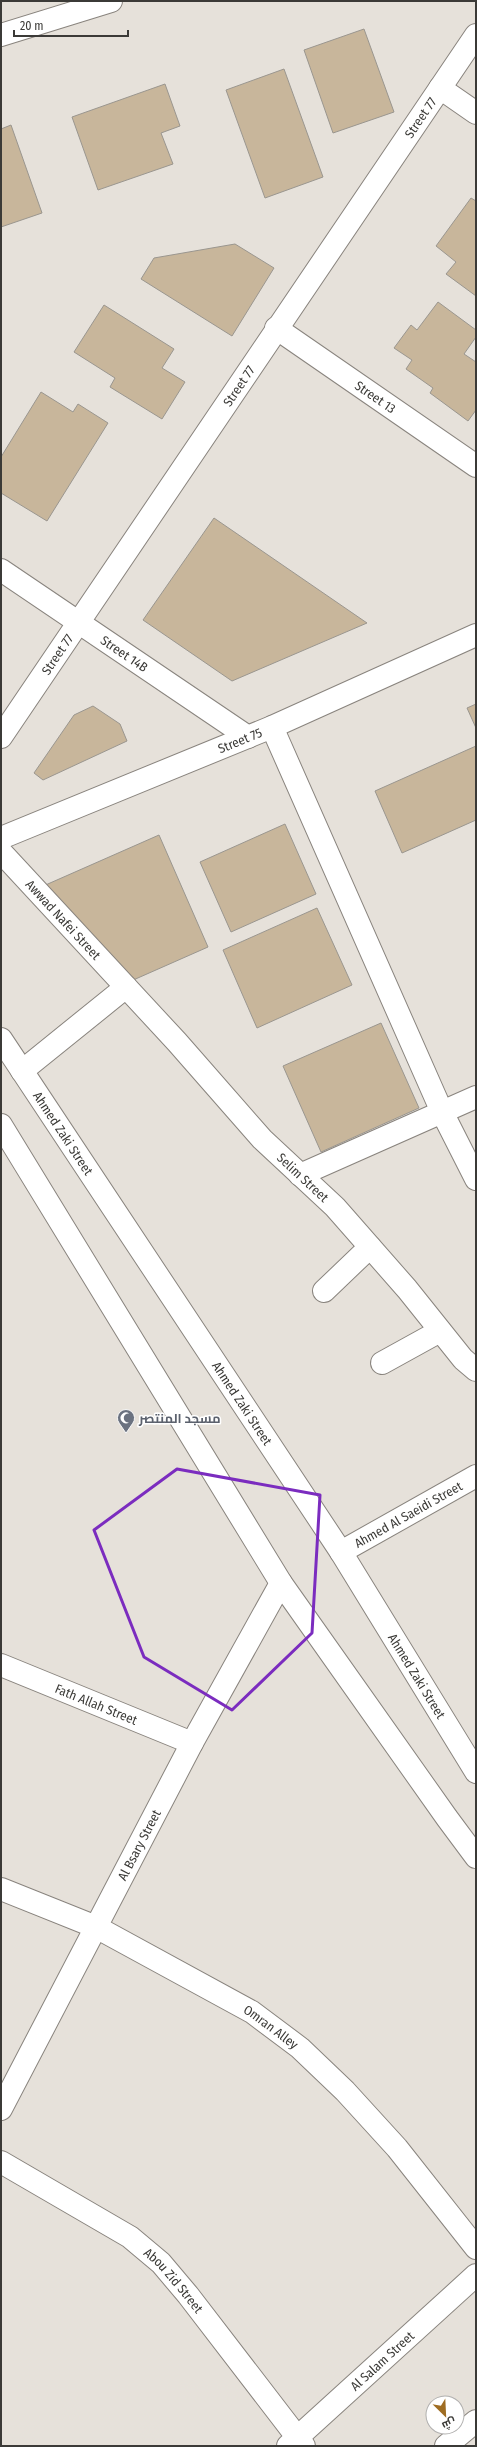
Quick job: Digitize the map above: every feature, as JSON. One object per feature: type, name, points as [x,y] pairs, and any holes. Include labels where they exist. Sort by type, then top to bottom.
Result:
[{"type":"street","points":[[1,35],[111,1]]},
{"type":"street","name":"Street 77","points":[[1,737],[276,328],[476,35]]},
{"type":"street","points":[[440,88],[476,113]]},
{"type":"street","name":"Street 13","points":[[276,328],[476,466]]},
{"type":"street","name":"Street 14B","points":[[1,570],[248,737]]},
{"type":"street","name":"Street 75","points":[[1,838],[272,727],[476,635]]},
{"type":"street","points":[[272,727],[442,1112],[476,1179]]},
{"type":"street","name":"Awwad Nafei Street","points":[[1,852],[126,986]]},
{"type":"street","points":[[22,1071],[126,986]]},
{"type":"street","name":"Selim Street","points":[[126,986],[262,1139],[335,1208],[370,1247],[463,1359],[476,1370]]},
{"type":"street","name":"Ahmed Zaki Street","points":[[1,1039],[341,1552],[476,1772]]},
{"type":"street","points":[[300,1175],[476,1096]]},
{"type":"street","points":[[1,1124],[281,1582],[476,1857]]},
{"type":"street","points":[[324,1291],[370,1247]]},
{"type":"street","points":[[382,1363],[440,1330]]},
{"type":"street","name":"Ahmed Al Saeidi Street","points":[[341,1552],[476,1476]]},
{"type":"street","name":"Al Bsary Street","points":[[1,2109],[192,1743],[281,1582]]},
{"type":"street","name":"Fath Allah Street","points":[[1,1665],[192,1743]]},
{"type":"street","name":"Omran Alley","points":[[1,1889],[96,1927],[252,2012],[300,2048],[345,2091],[397,2148],[476,2248]]},
{"type":"street","name":"Abou Zid Street","points":[[1,2162],[130,2237],[161,2263],[296,2443]]},
{"type":"street","name":"Al Salam Street","points":[[296,2443],[476,2275]]},
{"type":"street","points":[[446,2446],[476,2421]]},
{"type":"highlighted area","points":[[177,1469],[320,1495],[312,1633],[232,1710],[144,1657],[94,1530]]},
{"type":"building","points":[[364,29],[394,112],[333,133],[304,50]]},
{"type":"building","points":[[284,69],[323,177],[265,198],[226,90]]},
{"type":"building","points":[[165,84],[180,126],[161,133],[173,164],[98,190],[72,117]]},
{"type":"building","points":[[11,125],[42,213],[1,227],[1,129]]},
{"type":"building","points":[[471,198],[476,201],[476,296],[446,274],[456,262],[436,246]]},
{"type":"building","points":[[235,244],[274,268],[232,336],[141,279],[154,258]]},
{"type":"building","points":[[438,302],[476,330],[476,337],[464,354],[476,362],[476,410],[468,421],[430,393],[433,388],[406,369],[412,360],[394,348],[411,325],[417,330]]},
{"type":"building","points":[[104,305],[174,349],[162,368],[185,382],[162,419],[110,387],[115,378],[74,352]]},
{"type":"building","points":[[41,392],[73,412],[78,404],[108,423],[47,521],[1,493],[1,457]]},
{"type":"building","points":[[214,518],[367,623],[232,681],[143,620]]},
{"type":"building","points":[[476,704],[476,728],[467,708]]},
{"type":"building","points":[[93,706],[120,724],[127,741],[43,780],[34,773],[74,715]]},
{"type":"building","points":[[476,746],[476,820],[402,853],[375,791]]},
{"type":"building","points":[[285,824],[316,894],[231,932],[200,862]]},
{"type":"building","points":[[159,835],[208,947],[131,981],[41,887]]},
{"type":"building","points":[[317,908],[352,985],[257,1028],[223,950]]},
{"type":"building","points":[[381,1023],[419,1108],[321,1152],[283,1066]]},
{"type":"place","name":"مسجد المنتصر","points":[[126,1433]]}]
